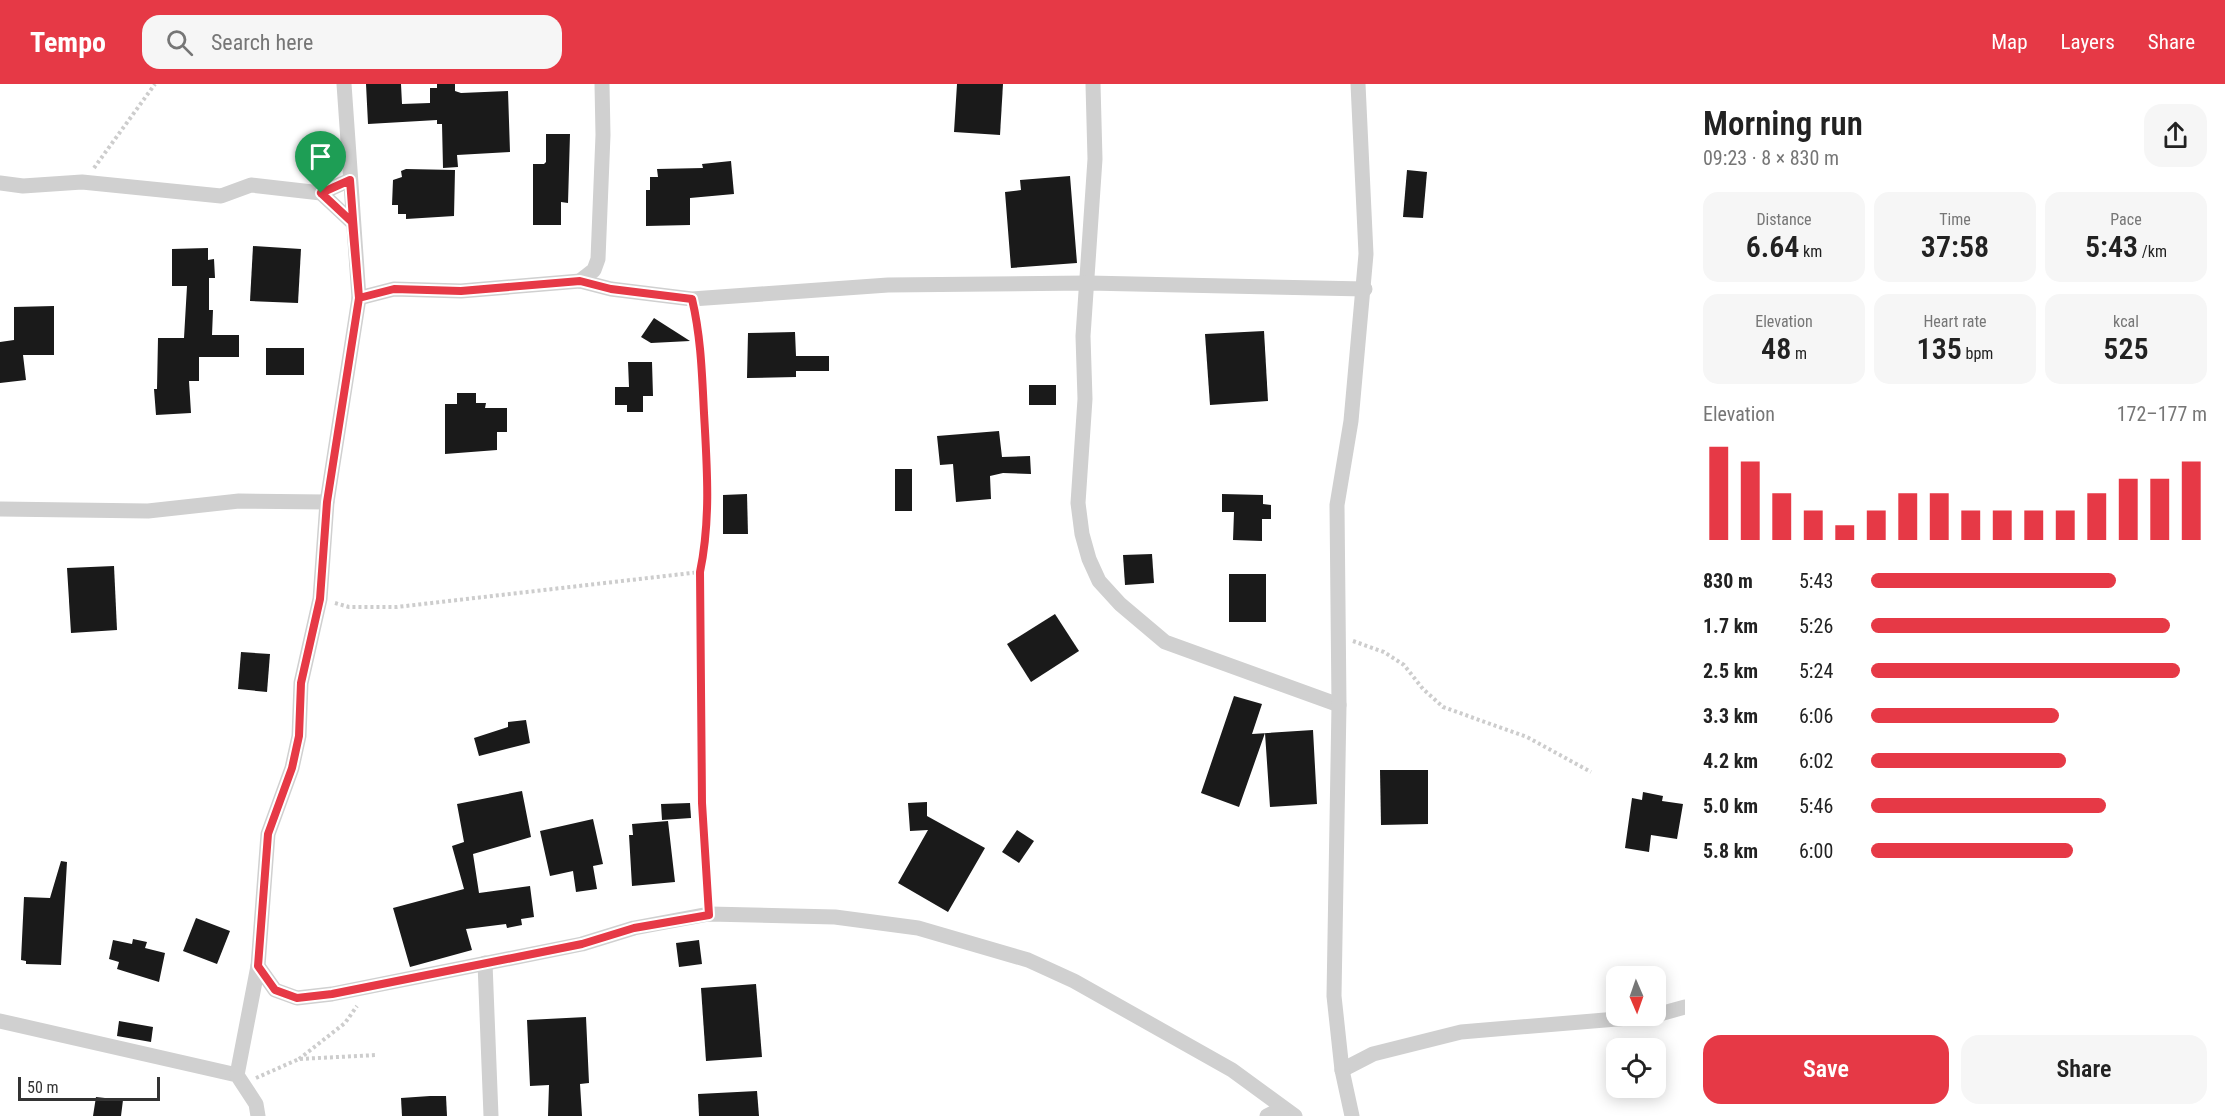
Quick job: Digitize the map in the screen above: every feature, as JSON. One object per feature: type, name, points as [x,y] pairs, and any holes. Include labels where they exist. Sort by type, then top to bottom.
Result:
[{"type":"street","points":[[258,1116],[256,1104],[241,1079],[258,966],[268,834],[292,768],[299,736],[301,683],[320,599],[327,502],[359,298],[344,84]]},
{"type":"street","points":[[580,281],[594,270],[598,259],[603,135],[602,84]]},
{"type":"street","points":[[1093,84],[1095,159],[1083,336],[1085,399],[1078,504],[1082,534],[1099,580],[1120,604],[1165,642],[1339,705]]},
{"type":"street","points":[[1352,1116],[1342,1070],[1334,996],[1339,705],[1337,504],[1351,421],[1365,289],[1366,254],[1358,84]]},
{"type":"street","points":[[0,183],[23,186],[82,182],[221,196],[251,185],[321,193],[350,180]]},
{"type":"street","points":[[321,193],[352,222]]},
{"type":"street","points":[[359,298],[394,289],[461,291],[580,281],[611,289],[692,299],[888,285],[1088,283],[1365,289]]},
{"type":"street","points":[[0,508],[148,511],[239,501],[327,502]]},
{"type":"street","points":[[258,966],[275,990],[297,998],[371,986],[582,944],[634,928],[709,915],[835,917],[918,928],[1028,960],[1074,981],[1232,1070],[1289,1112]]},
{"type":"street","points":[[485,963],[491,1116]]},
{"type":"street","points":[[1666,1012],[1685,1007]]},
{"type":"street","points":[[0,1021],[241,1079]]},
{"type":"street","points":[[1342,1070],[1373,1054],[1461,1032],[1606,1021]]},
{"type":"street","points":[[1267,1116],[1289,1112]]},
{"type":"path","points":[[82,182],[155,84]]},
{"type":"path","points":[[692,299],[700,330],[709,495],[707,538],[700,572],[702,803],[709,915]]},
{"type":"path","points":[[320,599],[349,607],[397,607],[700,572]]},
{"type":"path","points":[[1339,635],[1384,652],[1404,665],[1423,689],[1443,706],[1527,737],[1591,772]]},
{"type":"path","points":[[299,1059],[345,1023],[371,986]]},
{"type":"path","points":[[241,1079],[299,1059],[377,1055]]},
{"type":"building","points":[[366,84],[401,84],[402,104],[430,103],[430,88],[437,88],[437,84],[455,84],[455,91],[461,93],[508,91],[510,152],[457,155],[458,167],[443,168],[442,124],[437,124],[437,120],[368,124]]},
{"type":"building","points":[[957,84],[1003,84],[1000,135],[954,132]]},
{"type":"building","points":[[546,134],[570,134],[568,203],[561,202],[561,225],[533,225],[533,164],[546,162]]},
{"type":"building","points":[[731,161],[734,194],[690,198],[690,225],[646,226],[646,190],[650,190],[650,177],[658,177],[657,169],[703,168],[702,164]]},
{"type":"building","points":[[406,169],[455,170],[454,216],[406,219],[406,214],[398,214],[398,205],[392,205],[393,180],[402,177],[401,171]]},
{"type":"building","points":[[1407,170],[1427,172],[1423,218],[1403,217]]},
{"type":"building","points":[[1070,176],[1077,263],[1011,268],[1005,192],[1021,190],[1020,180]]},
{"type":"building","points":[[253,246],[301,249],[298,303],[250,301]]},
{"type":"building","points":[[208,248],[208,260],[214,259],[215,278],[209,278],[209,310],[213,310],[212,335],[239,335],[239,357],[199,357],[199,381],[189,381],[191,413],[156,415],[154,389],[157,389],[158,338],[184,338],[187,286],[172,286],[172,249]]},
{"type":"building","points":[[54,306],[54,355],[23,355],[26,380],[0,383],[0,342],[14,340],[14,307]]},
{"type":"building","points":[[654,318],[690,341],[651,343],[641,337]]},
{"type":"building","points":[[1264,331],[1268,401],[1210,405],[1205,334]]},
{"type":"building","points":[[795,332],[796,356],[829,356],[829,371],[796,371],[796,377],[747,378],[748,333]]},
{"type":"building","points":[[266,348],[304,348],[304,375],[266,375]]},
{"type":"building","points":[[628,362],[652,362],[653,396],[643,396],[643,412],[627,412],[627,405],[615,405],[615,387],[629,387]]},
{"type":"building","points":[[1029,385],[1056,385],[1056,405],[1029,405]]},
{"type":"building","points":[[457,393],[476,393],[476,403],[486,403],[485,408],[507,408],[507,432],[497,432],[497,450],[445,454],[445,404],[457,404]]},
{"type":"building","points":[[999,431],[1002,457],[1030,456],[1031,474],[1003,473],[990,476],[991,499],[956,502],[953,464],[940,465],[937,436]]},
{"type":"building","points":[[895,469],[912,469],[912,511],[895,511]]},
{"type":"building","points":[[747,494],[748,534],[723,534],[723,495]]},
{"type":"building","points":[[1222,494],[1263,495],[1263,504],[1271,505],[1271,519],[1262,519],[1262,541],[1233,540],[1234,512],[1222,512]]},
{"type":"building","points":[[1152,554],[1154,583],[1125,585],[1123,555]]},
{"type":"building","points":[[114,566],[117,630],[71,633],[67,568]]},
{"type":"building","points":[[1229,574],[1266,574],[1266,622],[1229,622]]},
{"type":"building","points":[[1055,614],[1079,651],[1031,682],[1007,644]]},
{"type":"building","points":[[241,652],[270,654],[267,692],[238,689]]},
{"type":"building","points":[[1234,696],[1262,704],[1252,734],[1265,733],[1239,807],[1201,793]]},
{"type":"building","points":[[526,720],[530,743],[479,756],[474,738],[508,727],[508,722]]},
{"type":"building","points":[[1313,730],[1317,804],[1270,807],[1265,733]]},
{"type":"building","points":[[1380,770],[1428,770],[1428,824],[1381,825]]},
{"type":"building","points":[[522,791],[531,837],[473,854],[479,893],[530,886],[534,917],[521,919],[522,925],[507,928],[506,924],[466,929],[472,950],[410,967],[393,908],[464,889],[452,846],[464,842],[457,804]]},
{"type":"building","points":[[1643,792],[1663,796],[1662,801],[1683,804],[1677,839],[1651,835],[1649,852],[1625,848],[1632,798],[1642,800]]},
{"type":"building","points":[[927,802],[927,816],[985,848],[948,912],[898,883],[928,830],[910,831],[908,803]]},
{"type":"building","points":[[690,803],[691,818],[662,820],[661,804]]},
{"type":"building","points":[[593,819],[603,864],[593,866],[597,889],[576,892],[573,871],[550,876],[540,831]]},
{"type":"building","points":[[668,821],[675,882],[632,886],[629,835],[633,835],[632,824]]},
{"type":"building","points":[[1017,830],[1034,841],[1019,863],[1002,852]]},
{"type":"building","points":[[61,861],[67,862],[61,965],[26,964],[26,961],[21,960],[24,897],[50,898]]},
{"type":"building","points":[[196,918],[230,931],[217,964],[183,951]]},
{"type":"building","points":[[133,939],[147,942],[145,948],[165,953],[159,982],[117,969],[119,962],[109,959],[113,940],[132,944]]},
{"type":"building","points":[[699,940],[702,964],[679,967],[676,943]]},
{"type":"building","points":[[756,984],[762,1057],[706,1061],[701,988]]},
{"type":"building","points":[[586,1017],[589,1083],[580,1084],[582,1116],[548,1116],[549,1085],[530,1086],[527,1020]]},
{"type":"building","points":[[119,1021],[153,1027],[151,1042],[117,1036]]},
{"type":"building","points":[[757,1091],[759,1116],[699,1116],[698,1094]]},
{"type":"building","points":[[446,1096],[447,1116],[402,1116],[401,1098]]},
{"type":"building","points":[[96,1097],[123,1100],[121,1116],[93,1116]]},
{"type":"route","points":[[321,193],[350,180],[359,298],[394,289],[461,291],[580,281],[611,289],[692,299],[700,330],[709,495],[707,538],[700,572],[702,803],[709,915],[634,928],[582,944],[332,994],[297,998],[275,990],[258,966],[268,834],[292,768],[299,736],[301,683],[320,599],[327,502],[359,298],[355,266],[352,222],[321,193]]}]
